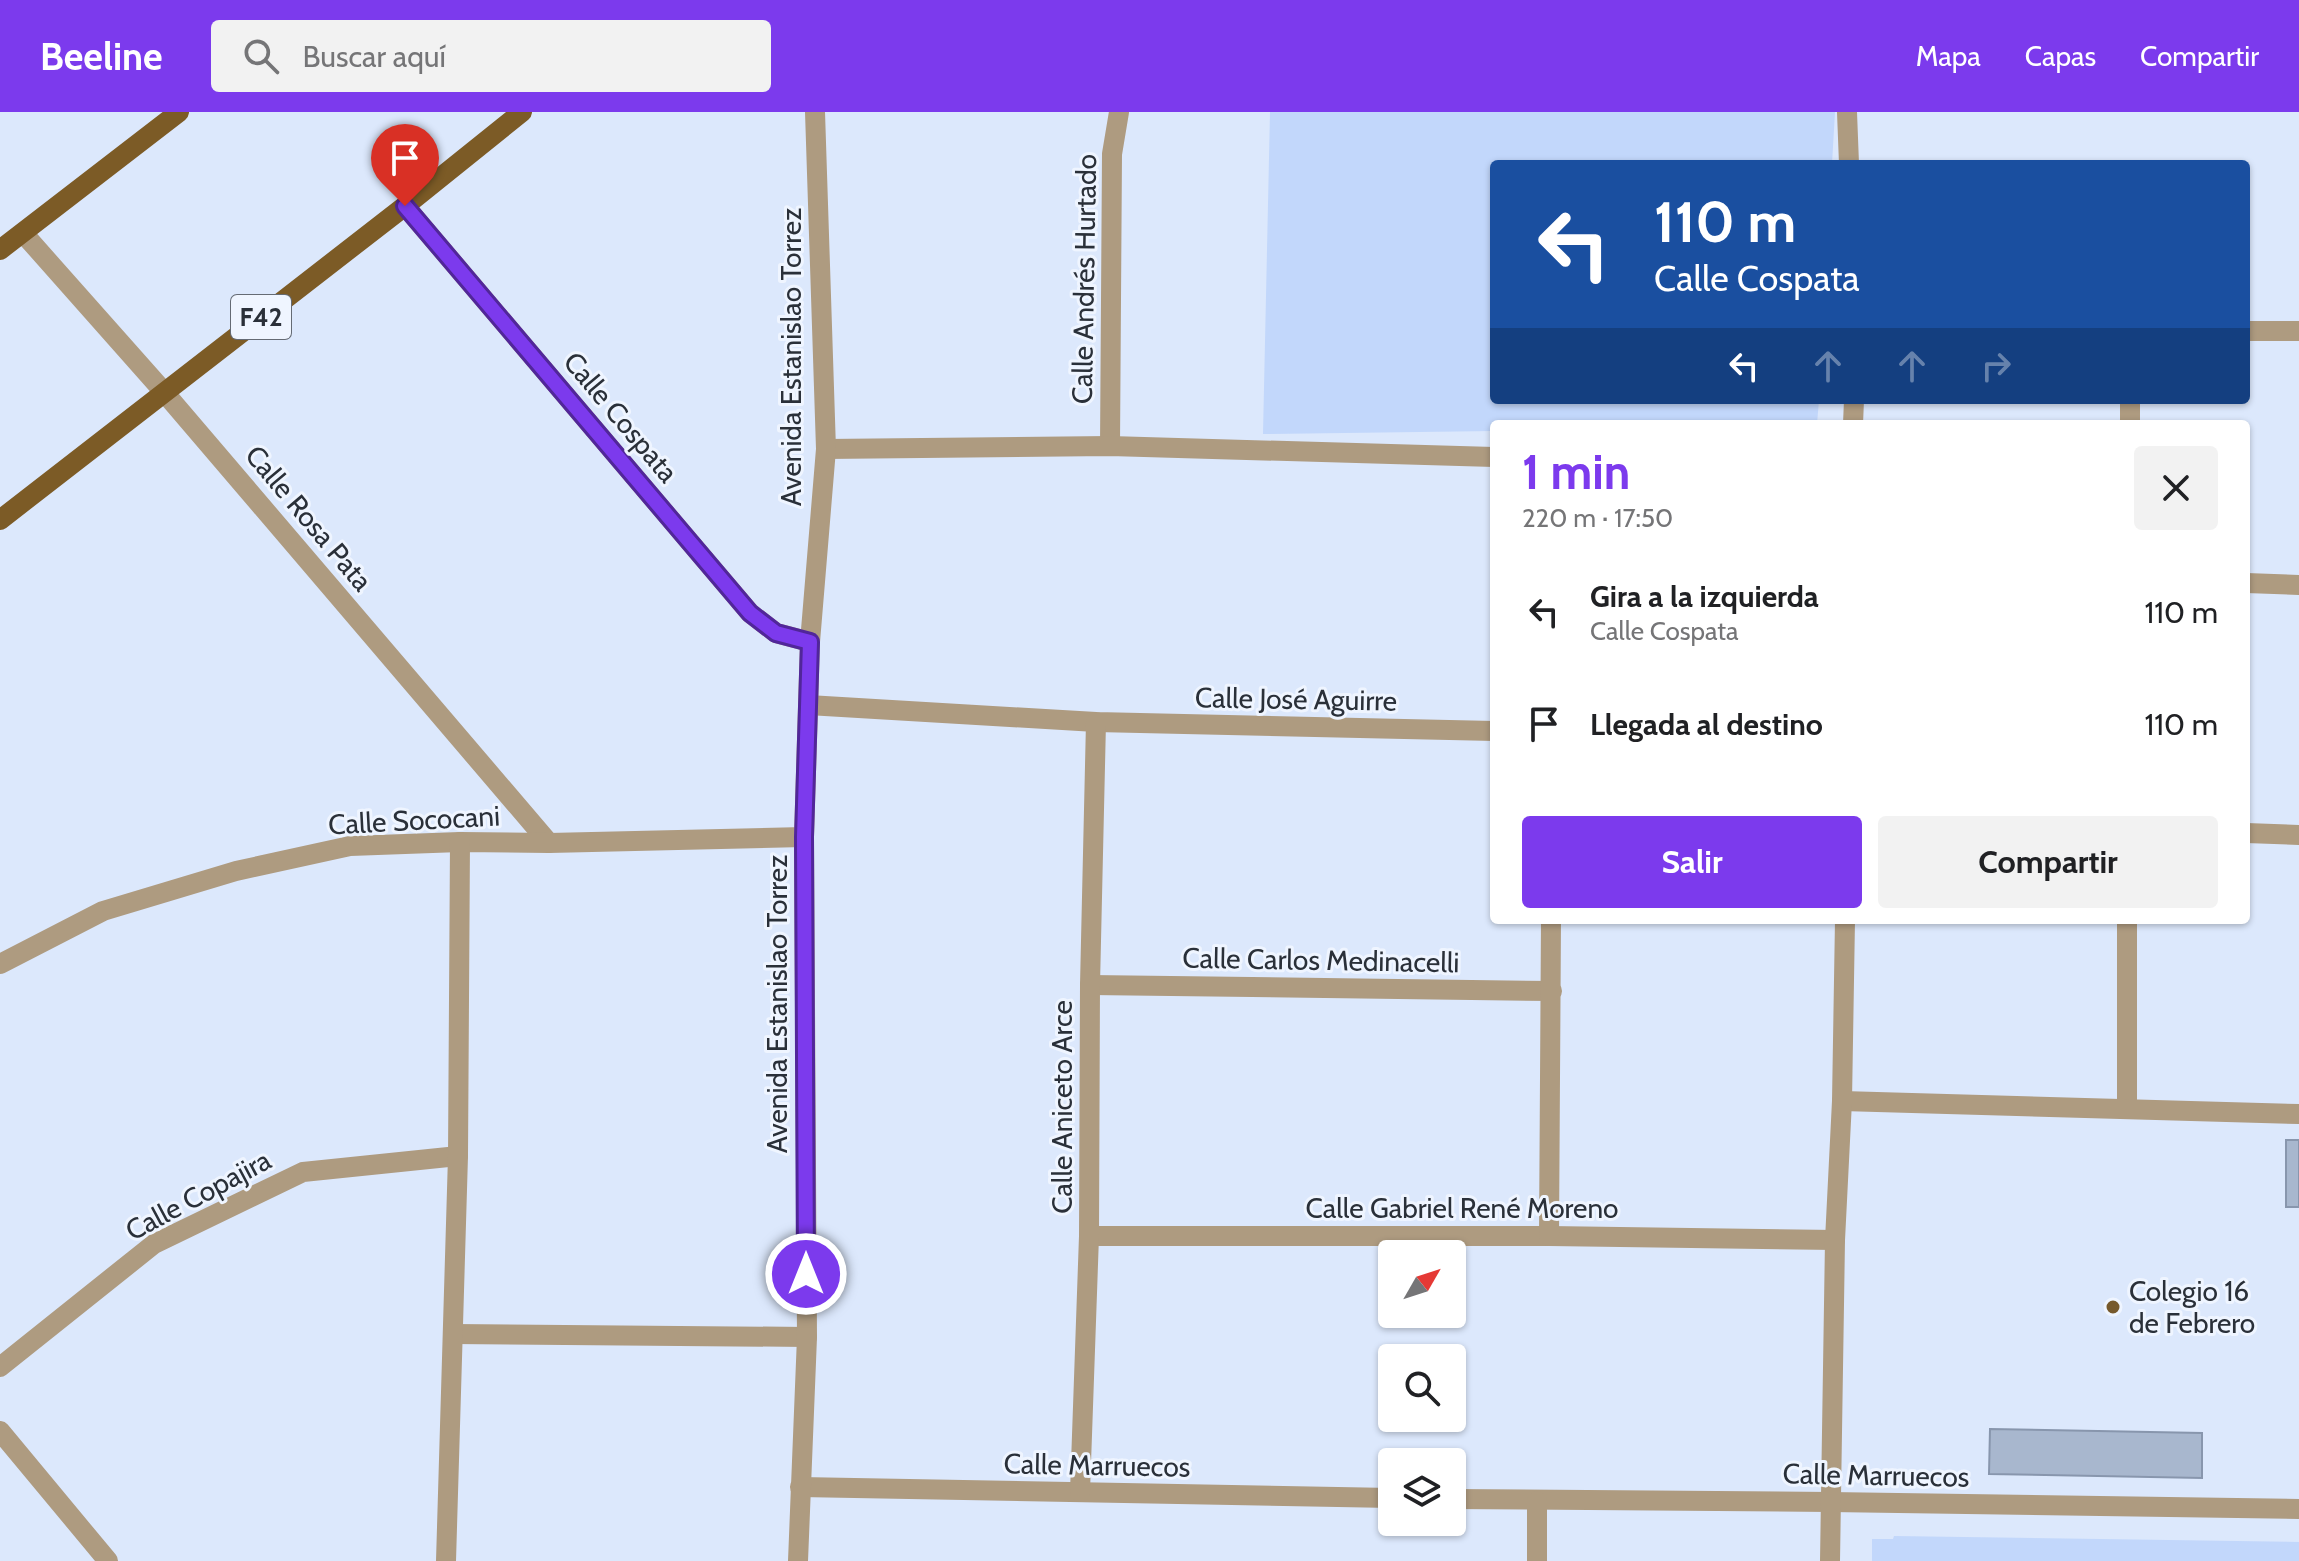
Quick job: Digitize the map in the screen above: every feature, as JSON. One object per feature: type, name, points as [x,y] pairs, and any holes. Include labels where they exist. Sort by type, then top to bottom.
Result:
[{"type":"main road","points":[[0,250],[179,112]]},
{"type":"main road","name":"F42","points":[[0,520],[522,112]]},
{"type":"street","name":"Avenida Estanislao Torrez","points":[[798,1561],[807,1337],[804,837],[810,642],[826,449],[815,112]]},
{"type":"street","name":"Calle Andrés Hurtado","points":[[1110,446],[1112,154],[1119,112]]},
{"type":"street","points":[[1847,112],[1849,160]]},
{"type":"street","name":"Calle Cospata","points":[[405,206],[750,613],[776,633],[810,642]]},
{"type":"street","name":"Calle Rosa Pata","points":[[23,233],[164,392],[549,843]]},
{"type":"street","points":[[2250,331],[2299,331]]},
{"type":"street","points":[[826,449],[1110,446],[1490,457]]},
{"type":"street","points":[[2250,583],[2299,585]]},
{"type":"street","name":"Calle José Aguirre","points":[[808,705],[1096,722],[1490,731]]},
{"type":"street","name":"Calle Aniceto Arce","points":[[1080,1492],[1089,1236],[1090,985],[1096,722]]},
{"type":"street","points":[[2250,833],[2299,835]]},
{"type":"street","name":"Calle Sococani","points":[[0,964],[103,911],[236,871],[350,846],[804,837]]},
{"type":"street","points":[[446,1561],[458,1156],[460,842]]},
{"type":"street","points":[[1549,1236],[1551,924]]},
{"type":"street","points":[[1830,1561],[1835,1240],[1842,1101],[1845,924]]},
{"type":"street","points":[[2127,924],[2127,1109]]},
{"type":"street","name":"Calle Carlos Medinacelli","points":[[1090,985],[1552,991]]},
{"type":"street","points":[[1842,1101],[2299,1114]]},
{"type":"street","name":"Calle Copajira","points":[[0,1367],[154,1244],[291,1177],[303,1172],[458,1156]]},
{"type":"street","name":"Calle Gabriel René Moreno","points":[[1089,1236],[1549,1236],[1835,1240]]},
{"type":"street","points":[[453,1334],[807,1337]]},
{"type":"street","points":[[0,1431],[108,1561]]},
{"type":"street","name":"Calle Marruecos","points":[[800,1487],[1378,1498]]},
{"type":"street","name":"Calle Marruecos","points":[[1466,1499],[2299,1509]]},
{"type":"street","points":[[1537,1501],[1537,1561]]},
{"type":"shaded area","points":[[1270,112],[1835,112],[1832,160],[1490,160],[1490,404],[1819,404],[1817,420],[1490,420],[1490,431],[1263,434]]},
{"type":"shaded area","points":[[1894,1536],[2299,1542],[2299,1561],[1872,1561],[1872,1539],[1893,1539]]},
{"type":"building","points":[[2286,1140],[2299,1140],[2299,1207],[2286,1207]]},
{"type":"building","points":[[1990,1429],[2202,1433],[2202,1478],[1989,1474]]},
{"type":"place","name":"Colegio 16 de Febrero","points":[[2113,1307]]},
{"type":"route","points":[[405,206],[750,613],[776,633],[810,642],[804,837],[806,1274]]}]
